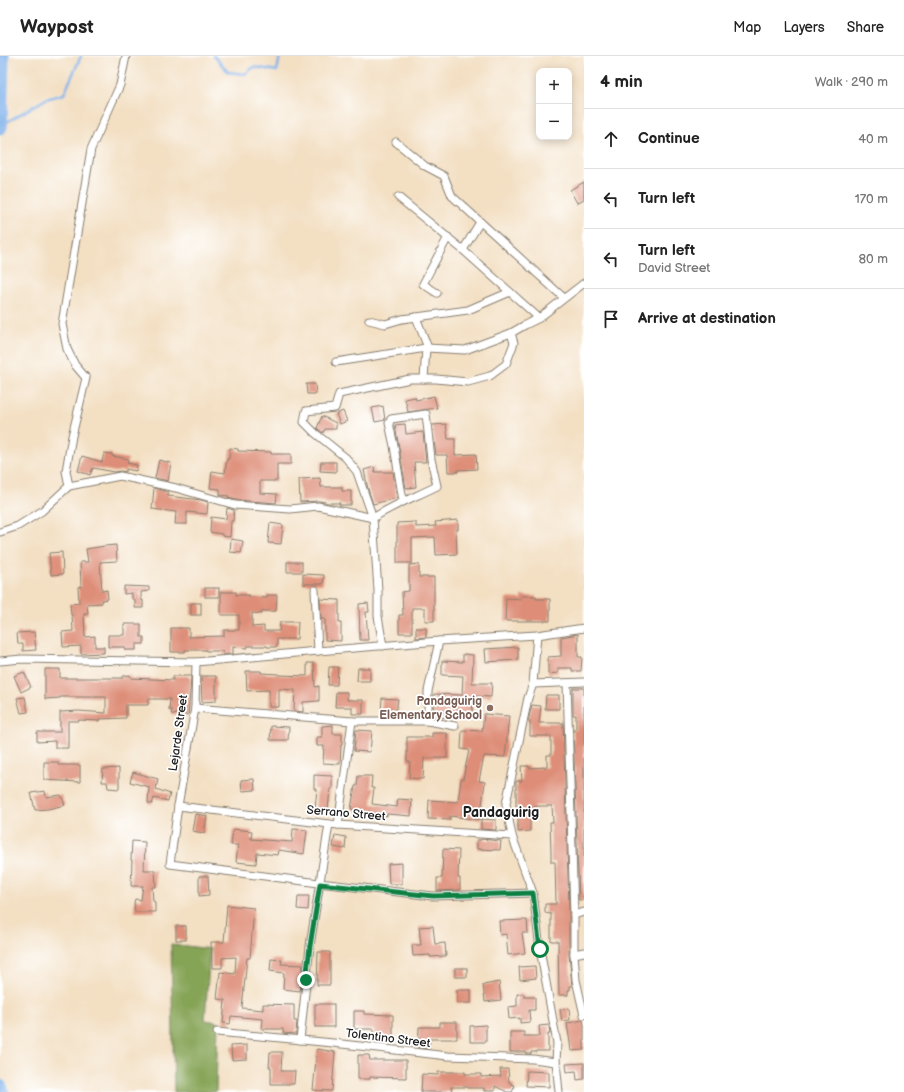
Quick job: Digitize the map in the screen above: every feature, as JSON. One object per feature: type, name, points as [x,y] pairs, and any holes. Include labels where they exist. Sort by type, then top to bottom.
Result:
[{"type":"street","points":[[69,486],[66,471],[72,436],[86,378],[75,365],[67,349],[62,324],[91,149],[120,85],[126,56]]},
{"type":"street","points":[[396,142],[425,166],[444,176],[452,196],[564,298]]},
{"type":"street","points":[[398,197],[448,237],[539,318]]},
{"type":"street","points":[[463,250],[480,222]]},
{"type":"street","points":[[437,293],[423,284],[448,237]]},
{"type":"street","points":[[336,362],[427,348],[465,350],[511,334],[525,324],[539,318],[584,283]]},
{"type":"street","points":[[368,320],[385,324],[402,319],[468,310],[510,292]]},
{"type":"street","points":[[416,317],[427,348],[424,380]]},
{"type":"street","points":[[383,646],[378,616],[378,590],[373,518],[357,472],[346,458],[304,422],[306,411],[335,408],[339,394],[410,380],[436,379],[468,382],[490,376],[506,364],[514,343],[511,334]]},
{"type":"street","points":[[0,532],[18,526],[42,511],[69,486],[120,476],[176,488],[235,505],[290,509],[318,506],[373,518],[388,508],[436,486],[431,459],[426,414],[391,419],[389,423],[403,501]]},
{"type":"street","points":[[315,590],[318,651]]},
{"type":"street","points":[[0,661],[22,659],[196,662],[439,641],[537,635],[584,628]]},
{"type":"street","points":[[537,635],[533,684],[528,698],[506,804],[512,836],[533,893],[540,949],[557,1043],[556,1062],[559,1092]]},
{"type":"street","points":[[428,721],[428,691],[439,641]]},
{"type":"street","name":"Lejarde Street","points":[[196,662],[195,708],[178,806],[170,864],[320,884]]},
{"type":"street","points":[[533,684],[584,682]]},
{"type":"street","points":[[567,683],[574,954],[576,980],[581,991],[584,1015]]},
{"type":"street","points":[[195,708],[352,722],[428,721],[455,726]]},
{"type":"street","points":[[338,825],[352,722]]},
{"type":"street","name":"Serrano Street","points":[[178,806],[338,825],[512,836]]},
{"type":"street","points":[[300,1040],[310,946],[329,824]]},
{"type":"street","points":[[320,884],[433,896],[533,893]]},
{"type":"street","points":[[574,915],[584,912]]},
{"type":"street","points":[[574,954],[584,952]]},
{"type":"street","name":"Tolentino Street","points":[[217,1032],[448,1056],[533,1059],[556,1062]]},
{"type":"green space","points":[[171,944],[210,949],[205,1020],[218,1022],[216,1092],[174,1092]]},
{"type":"building","points":[[584,182],[584,199],[577,203],[570,190]]},
{"type":"building","points":[[306,384],[315,384],[316,394],[307,394]]},
{"type":"building","points":[[434,396],[437,408],[408,412],[405,399],[415,397],[416,400]]},
{"type":"building","points":[[383,406],[385,420],[375,422],[372,408]]},
{"type":"building","points":[[343,411],[347,421],[340,424],[336,414]]},
{"type":"building","points":[[322,416],[336,423],[336,429],[325,429],[323,433],[318,429],[317,428]]},
{"type":"building","points":[[405,424],[406,434],[423,432],[426,462],[414,462],[416,487],[406,488],[395,425]]},
{"type":"building","points":[[446,424],[448,439],[455,439],[455,455],[476,454],[477,469],[448,472],[447,455],[436,455],[432,425]]},
{"type":"building","points":[[230,448],[238,449],[238,451],[291,454],[291,464],[277,464],[277,481],[260,481],[260,493],[277,494],[276,503],[236,500],[228,498],[229,496],[220,495],[220,489],[210,488],[212,471],[225,473]]},
{"type":"building","points":[[104,453],[128,459],[127,463],[137,465],[136,471],[126,469],[126,472],[115,472],[93,468],[90,475],[78,471],[82,456],[102,462]]},
{"type":"building","points":[[159,460],[171,463],[168,481],[155,478]]},
{"type":"building","points":[[321,462],[336,462],[336,472],[320,471]]},
{"type":"building","points":[[374,467],[375,472],[393,472],[397,498],[373,504],[364,470]]},
{"type":"building","points":[[320,478],[321,487],[342,487],[342,491],[351,491],[351,505],[339,505],[340,503],[327,503],[319,501],[300,502],[299,479]]},
{"type":"building","points":[[154,488],[168,492],[168,496],[208,502],[207,514],[187,512],[187,524],[175,524],[176,512],[152,509]]},
{"type":"building","points":[[227,508],[234,510],[233,521],[231,521],[230,537],[210,532],[211,517],[226,519]]},
{"type":"building","points":[[458,520],[458,530],[456,530],[457,554],[436,555],[435,537],[412,538],[412,563],[397,563],[397,523],[416,522],[416,527],[436,526],[435,522]]},
{"type":"building","points":[[270,523],[283,525],[281,544],[268,543]]},
{"type":"building","points":[[231,539],[243,541],[241,553],[230,552]]},
{"type":"building","points":[[116,545],[117,561],[100,562],[102,591],[107,590],[108,599],[102,600],[102,603],[87,604],[88,614],[84,614],[85,637],[95,636],[95,647],[104,647],[104,653],[81,654],[81,646],[63,647],[62,632],[73,631],[70,604],[79,603],[78,587],[81,587],[80,562],[88,562],[86,549]]},
{"type":"building","points":[[62,552],[63,574],[51,575],[49,553]]},
{"type":"building","points":[[287,562],[302,562],[302,572],[287,572]]},
{"type":"building","points":[[419,564],[419,577],[434,577],[434,621],[425,621],[425,608],[412,608],[412,633],[399,633],[399,615],[403,615],[402,592],[409,591],[409,565]]},
{"type":"building","points":[[303,574],[324,575],[323,584],[303,584]]},
{"type":"building","points":[[124,586],[149,587],[149,591],[141,592],[143,608],[135,608],[135,600],[132,599],[132,593],[124,594]]},
{"type":"building","points":[[205,588],[219,588],[219,597],[205,597]]},
{"type":"building","points":[[221,592],[236,592],[236,595],[249,595],[249,597],[267,598],[267,595],[277,595],[276,611],[262,611],[262,614],[252,613],[252,627],[264,626],[264,631],[279,631],[280,622],[298,622],[297,639],[277,639],[277,647],[233,647],[233,654],[223,655],[223,651],[206,650],[171,652],[171,628],[189,628],[189,637],[224,636],[224,630],[239,630],[239,615],[221,615]]},
{"type":"building","points":[[521,596],[536,596],[536,599],[550,599],[550,621],[505,621],[506,598],[521,599]]},
{"type":"building","points":[[320,599],[339,600],[341,641],[325,640],[325,619],[321,619]]},
{"type":"building","points":[[191,603],[201,603],[201,615],[191,615]]},
{"type":"building","points":[[368,603],[369,612],[366,612],[368,640],[360,640],[359,604]]},
{"type":"building","points":[[124,624],[141,624],[141,637],[144,637],[144,644],[136,644],[136,650],[125,650],[124,647],[108,647],[108,635],[124,635]]},
{"type":"building","points":[[416,628],[426,628],[426,637],[416,638]]},
{"type":"building","points":[[34,632],[36,650],[23,651],[23,644],[18,644],[17,633]]},
{"type":"building","points":[[578,634],[578,657],[582,657],[581,671],[572,671],[572,668],[558,668],[558,673],[548,674],[548,657],[561,656],[561,637]]},
{"type":"building","points":[[518,647],[518,660],[486,662],[485,649]]},
{"type":"building","points":[[463,654],[473,655],[472,683],[492,683],[491,697],[473,696],[472,716],[457,716],[457,718],[433,717],[434,694],[462,695],[463,676],[442,675],[442,661],[463,662]]},
{"type":"building","points":[[307,663],[314,663],[315,687],[319,686],[319,701],[303,702],[303,712],[294,711],[295,690],[279,689],[279,707],[269,707],[269,690],[247,691],[246,671],[261,671],[261,673],[279,675],[307,676]]},
{"type":"building","points":[[329,667],[338,667],[337,685],[328,685]]},
{"type":"building","points":[[358,668],[370,668],[370,681],[357,681]]},
{"type":"building","points":[[45,669],[60,669],[60,678],[123,678],[123,676],[130,675],[131,678],[173,680],[173,676],[191,676],[188,715],[171,714],[172,710],[169,710],[170,699],[148,699],[148,705],[126,705],[126,718],[99,719],[99,721],[68,721],[68,748],[55,748],[55,741],[37,742],[37,732],[60,732],[60,712],[79,711],[106,713],[106,697],[60,697],[45,699]]},
{"type":"building","points":[[24,672],[31,687],[21,692],[14,676]]},
{"type":"building","points":[[201,676],[216,676],[216,701],[202,702]]},
{"type":"building","points":[[573,688],[584,688],[584,900],[579,900],[573,730],[576,730],[576,715],[573,715]]},
{"type":"building","points":[[336,692],[347,692],[347,700],[363,700],[363,714],[352,714],[352,707],[335,707]]},
{"type":"building","points":[[546,695],[559,695],[559,709],[545,709]]},
{"type":"building","points":[[25,697],[28,712],[21,713],[17,698]]},
{"type":"building","points":[[382,698],[398,699],[396,713],[381,712]]},
{"type":"building","points":[[532,705],[541,706],[539,723],[563,723],[569,906],[569,954],[572,986],[570,986],[570,990],[568,990],[568,995],[559,995],[558,941],[551,941],[551,914],[545,913],[545,904],[556,904],[555,862],[551,862],[550,822],[553,822],[552,806],[534,806],[535,819],[530,819],[530,831],[518,832],[516,781],[522,781],[521,766],[529,766],[529,768],[547,767],[547,755],[551,755],[551,736],[530,736],[530,721],[528,721]]},
{"type":"building","points":[[484,714],[509,716],[505,757],[484,756],[479,781],[485,782],[480,820],[450,816],[450,820],[428,819],[429,800],[458,802],[461,779],[463,779],[469,750],[461,749],[462,730],[482,731]]},
{"type":"building","points":[[333,725],[333,734],[342,734],[340,764],[323,763],[324,746],[317,746],[317,737],[322,737],[322,726]]},
{"type":"building","points":[[271,726],[289,727],[288,740],[270,740]]},
{"type":"building","points":[[356,730],[372,731],[370,752],[354,751]]},
{"type":"building","points":[[432,733],[447,733],[447,758],[424,758],[423,779],[409,778],[410,762],[407,761],[407,737],[432,737]]},
{"type":"building","points":[[44,762],[58,762],[58,765],[80,765],[80,782],[44,780]]},
{"type":"building","points":[[119,768],[119,789],[108,788],[107,782],[102,782],[103,769]]},
{"type":"building","points":[[133,772],[158,779],[156,789],[170,794],[168,801],[154,798],[152,804],[148,803],[149,787],[130,782]]},
{"type":"building","points":[[314,775],[332,776],[332,789],[330,789],[328,810],[315,809],[317,789],[314,789]]},
{"type":"building","points":[[358,776],[372,776],[371,788],[374,788],[372,804],[397,807],[398,799],[412,800],[411,816],[387,814],[387,816],[351,809]]},
{"type":"building","points":[[254,779],[255,790],[242,791],[241,780]]},
{"type":"building","points":[[45,791],[46,797],[61,795],[65,805],[35,810],[31,793]]},
{"type":"building","points":[[195,814],[207,816],[204,833],[192,831]]},
{"type":"building","points":[[481,819],[496,820],[496,830],[481,829]]},
{"type":"building","points":[[233,829],[252,831],[251,839],[292,842],[293,829],[307,830],[304,854],[279,850],[278,855],[257,853],[256,864],[236,862],[238,845],[231,845]]},
{"type":"building","points":[[335,835],[346,837],[345,849],[333,847]]},
{"type":"building","points":[[477,840],[501,841],[500,850],[477,849]]},
{"type":"building","points":[[132,841],[145,842],[144,870],[155,870],[156,887],[152,887],[155,912],[135,912],[135,899],[141,900],[143,886],[131,886]]},
{"type":"building","points":[[443,849],[459,850],[458,878],[460,878],[460,890],[437,891],[437,878],[442,878]]},
{"type":"building","points":[[402,863],[402,884],[389,884],[388,864]]},
{"type":"building","points":[[199,876],[208,876],[209,895],[199,896]]},
{"type":"building","points":[[298,896],[309,896],[308,910],[297,909]]},
{"type":"building","points":[[227,905],[254,908],[250,958],[247,958],[242,1008],[263,1010],[263,1004],[294,1005],[294,1021],[297,1021],[296,1034],[283,1033],[283,1029],[262,1029],[263,1019],[231,1016],[230,1024],[223,1023],[225,1000],[217,999],[220,972],[235,974],[236,957],[222,958],[222,968],[212,968],[211,942],[224,942]]},
{"type":"building","points":[[527,920],[528,933],[522,933],[525,953],[508,955],[506,934],[500,935],[499,921]]},
{"type":"building","points":[[176,926],[186,926],[186,940],[176,940]]},
{"type":"building","points":[[433,926],[435,944],[445,943],[446,956],[413,956],[412,945],[421,945],[419,927]]},
{"type":"building","points":[[318,952],[330,952],[330,985],[317,985]]},
{"type":"building","points":[[271,959],[282,960],[281,964],[303,965],[300,991],[283,989],[284,973],[270,971]]},
{"type":"building","points":[[535,966],[536,978],[520,980],[519,967]]},
{"type":"building","points":[[455,968],[467,968],[467,977],[455,977]]},
{"type":"building","points":[[499,982],[501,1000],[485,1002],[483,985]]},
{"type":"building","points":[[457,990],[471,990],[471,1003],[457,1003]]},
{"type":"building","points":[[517,994],[524,994],[524,997],[535,997],[535,1010],[529,1010],[530,1022],[520,1023],[520,1018],[509,1019],[508,1007],[517,1006]]},
{"type":"building","points":[[315,1004],[334,1004],[334,1027],[315,1027]]},
{"type":"building","points":[[569,1008],[570,1020],[562,1021],[560,1009]]},
{"type":"building","points":[[354,1011],[364,1011],[364,1014],[393,1015],[393,1041],[374,1040],[374,1029],[354,1029]]},
{"type":"building","points":[[583,1020],[584,1050],[571,1051],[567,1023]]},
{"type":"building","points":[[440,1022],[457,1022],[457,1039],[430,1039],[429,1049],[418,1048],[419,1027],[440,1027]]},
{"type":"building","points":[[486,1025],[486,1042],[470,1042],[470,1026]]},
{"type":"building","points":[[549,1025],[550,1034],[548,1034],[548,1051],[536,1051],[531,1052],[531,1054],[526,1054],[526,1052],[510,1052],[510,1032],[524,1032],[524,1036],[540,1036],[539,1026]]},
{"type":"building","points":[[247,1045],[247,1059],[232,1060],[231,1046]]},
{"type":"building","points":[[317,1049],[335,1052],[332,1091],[313,1090]]},
{"type":"building","points":[[270,1052],[282,1052],[281,1071],[295,1071],[294,1084],[271,1084],[271,1067],[269,1067]]},
{"type":"building","points":[[358,1055],[369,1055],[370,1060],[406,1060],[406,1078],[370,1077],[370,1079],[358,1079]]},
{"type":"building","points":[[584,1063],[584,1079],[577,1080],[576,1071],[567,1072],[566,1064]]},
{"type":"building","points":[[500,1069],[508,1069],[509,1082],[515,1086],[512,1092],[507,1092],[495,1086],[495,1091],[484,1091],[484,1088],[451,1087],[452,1092],[421,1092],[422,1074],[438,1075],[438,1072],[465,1072],[465,1074],[481,1074],[481,1077],[501,1076]]},
{"type":"building","points":[[527,1071],[549,1072],[549,1087],[526,1086]]},
{"type":"waterway","points":[[0,127],[2,56]]},
{"type":"waterway","points":[[0,126],[46,99],[64,94],[81,56]]},
{"type":"waterway","points":[[214,56],[228,72],[245,74],[254,67],[277,71],[280,56]]},
{"type":"waterway","points":[[0,1087],[2,1092]]},
{"type":"place","name":"Pandaguirig Elementary School","points":[[490,708]]},
{"type":"district","name":"Pandaguirig","points":[[501,812]]},
{"type":"route","points":[[306,980],[320,884],[433,896],[533,893],[540,949]]}]
